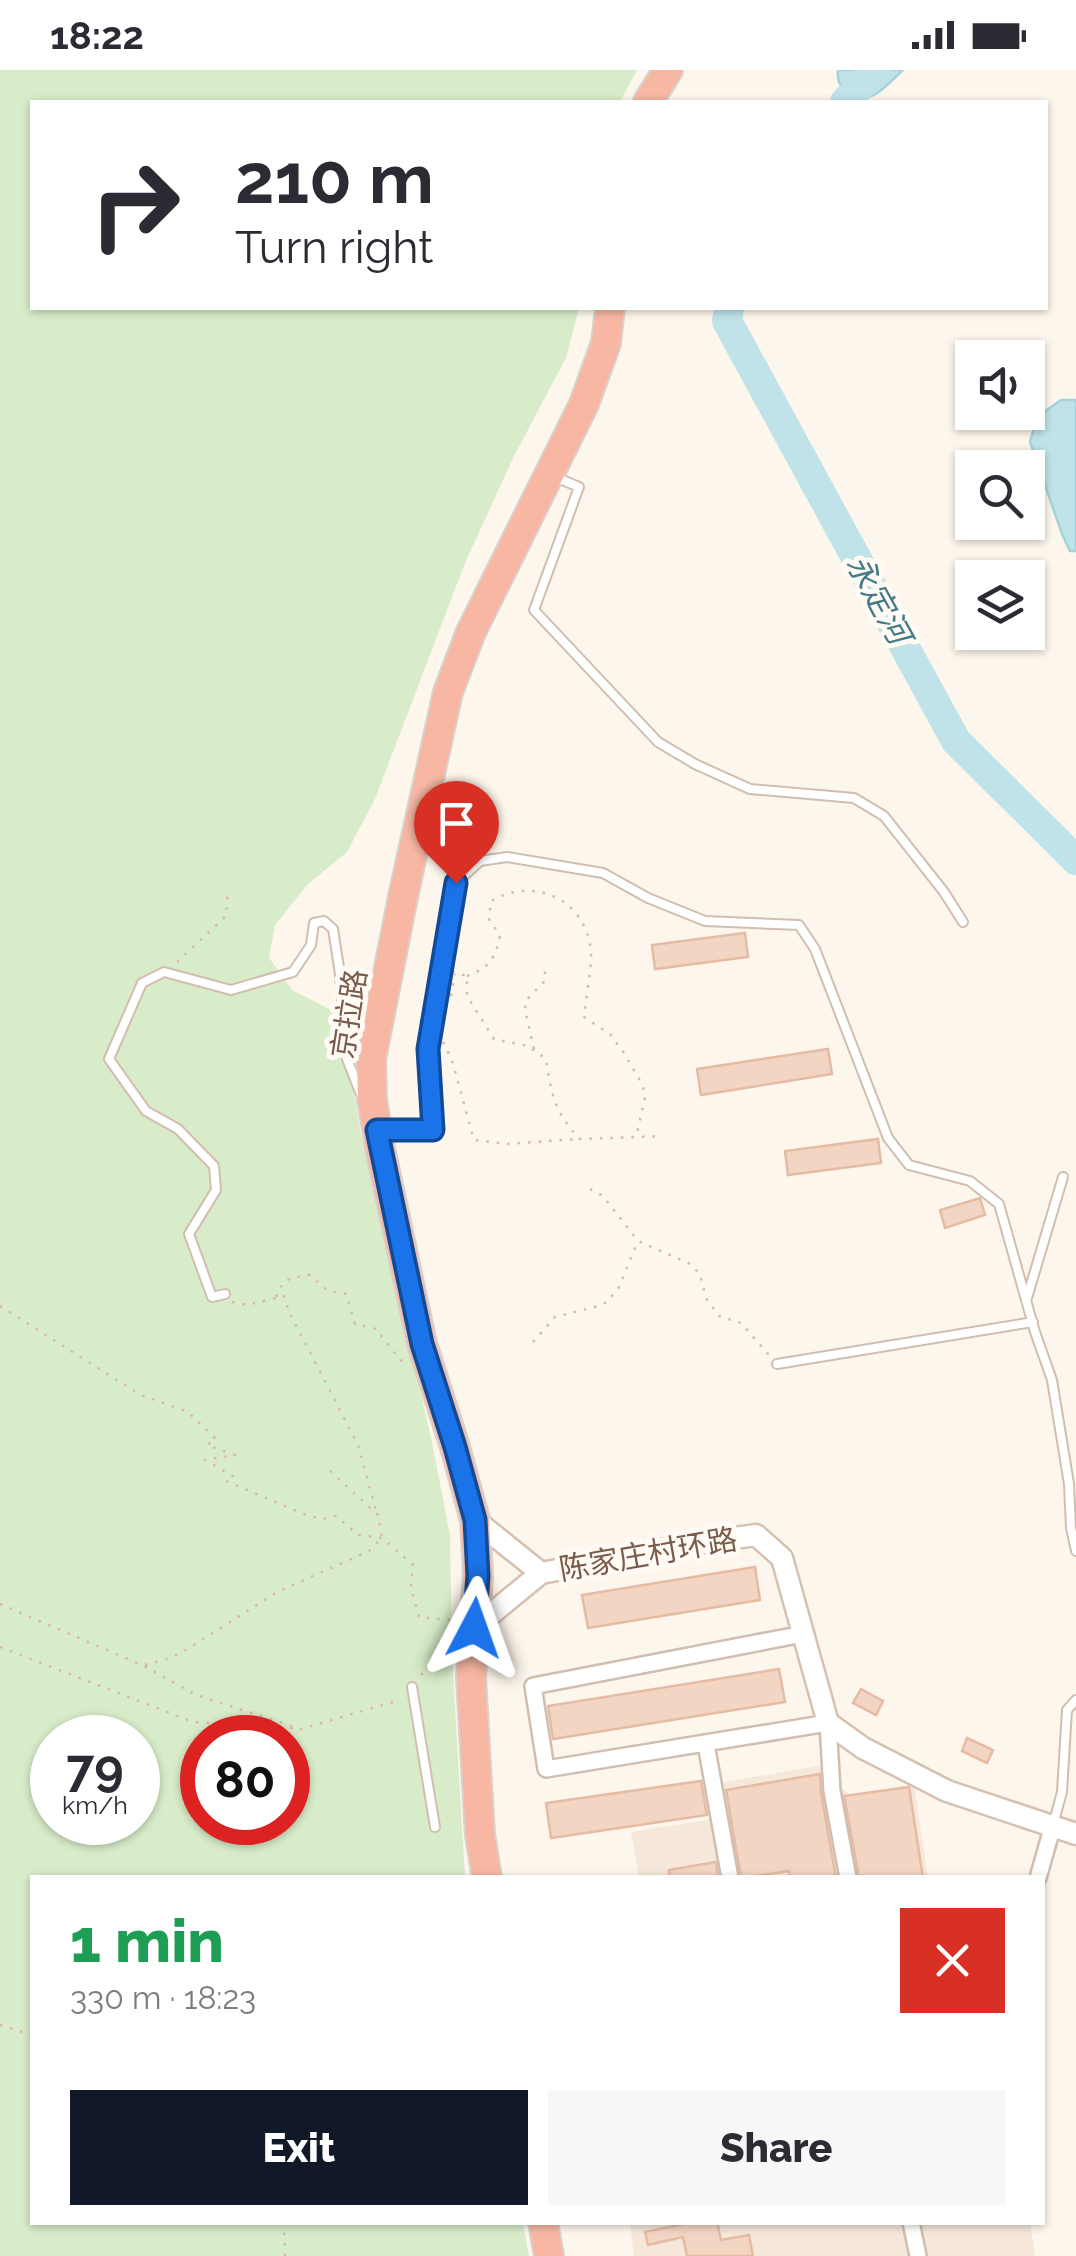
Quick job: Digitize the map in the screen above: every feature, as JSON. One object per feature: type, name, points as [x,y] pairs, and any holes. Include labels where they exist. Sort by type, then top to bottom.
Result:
[{"type":"highway","points":[[649,100],[668,70]]},
{"type":"highway","name":"京拉路","points":[[486,1875],[471,1678],[478,1576],[475,1520],[422,1344],[377,1130],[371,1059],[448,692],[471,632],[584,404],[606,344],[610,310]]},
{"type":"highway","points":[[544,2225],[549,2256]]},
{"type":"street","points":[[475,1520],[541,1573],[475,1620]]},
{"type":"street","name":"陈家庄村环路","points":[[541,1573],[756,1535],[782,1558],[828,1723]]},
{"type":"street","points":[[803,1634],[533,1686],[546,1768],[828,1723],[863,1748],[946,1792],[1076,1834]]},
{"type":"street","points":[[828,1723],[832,1791],[847,1875]]},
{"type":"street","points":[[706,1744],[729,1875]]},
{"type":"street","points":[[1039,1875],[1053,1826]]},
{"type":"street","points":[[912,2225],[918,2256]]},
{"type":"lane","points":[[549,474],[579,486],[534,610],[658,742],[695,764],[750,789],[854,798],[884,816],[963,922]]},
{"type":"lane","points":[[377,1130],[433,1130],[428,1049],[456,883],[480,861],[507,857],[602,873],[648,898],[705,921],[799,926],[815,949],[888,1138],[909,1165],[970,1181],[999,1204],[1052,1380],[1076,1551]]},
{"type":"lane","points":[[225,1294],[212,1297],[189,1234],[216,1190],[214,1166],[178,1129],[146,1112],[109,1058],[142,983],[164,972],[230,990],[293,972],[310,945],[314,923],[324,921],[334,929],[347,1059],[361,1094],[372,1099]]},
{"type":"lane","points":[[1026,1299],[1063,1178]]},
{"type":"lane","points":[[777,1364],[1032,1322]]},
{"type":"lane","points":[[412,1687],[436,1827]]},
{"type":"lane","points":[[1053,1826],[1062,1792],[1067,1710],[1076,1700]]},
{"type":"path","points":[[441,969],[467,976],[485,970],[500,936],[490,919],[491,901],[508,891],[538,890],[567,902],[584,928],[591,952],[584,1017],[610,1034],[643,1086],[636,1138]]},
{"type":"path","points":[[164,972],[226,916],[228,891]]},
{"type":"path","points":[[534,1051],[526,1000],[545,980],[546,966]]},
{"type":"path","points":[[448,1006],[456,973]]},
{"type":"path","points":[[467,976],[467,996],[494,1039],[528,1046],[546,1060],[551,1095],[568,1127],[580,1139]]},
{"type":"path","points":[[441,1039],[452,1060],[474,1140],[507,1144],[664,1136]]},
{"type":"path","points":[[590,1189],[602,1196],[638,1242],[690,1264],[700,1274],[706,1298],[719,1316],[740,1323],[777,1364]]},
{"type":"path","points":[[533,1342],[555,1316],[609,1300],[638,1242]]},
{"type":"path","points":[[276,1298],[287,1279],[310,1275],[328,1291],[346,1294],[355,1324],[376,1329],[410,1368]]},
{"type":"path","points":[[225,1294],[230,1302],[247,1305],[284,1296],[288,1312],[358,1445],[382,1538]]},
{"type":"path","points":[[0,1306],[139,1394],[188,1412],[216,1439],[207,1445],[235,1455],[204,1460],[232,1476],[226,1482],[306,1515],[322,1519],[336,1516],[358,1535],[382,1538],[413,1565],[412,1587],[419,1617],[475,1620]]},
{"type":"path","points":[[327,1468],[378,1515]]},
{"type":"path","points":[[144,1666],[186,1650],[278,1592],[369,1551],[382,1538]]},
{"type":"path","points":[[0,1604],[144,1666],[196,1694],[260,1715]]},
{"type":"path","points":[[310,1725],[402,1699],[475,1620]]},
{"type":"path","points":[[0,1647],[180,1717]]},
{"type":"path","points":[[0,2026],[30,2034]]},
{"type":"path","points":[[284,2225],[284,2256]]},
{"type":"shaded area","points":[[819,1766],[849,1795],[914,1785],[928,1875],[639,1875],[631,1832],[725,1817],[719,1783]]},
{"type":"shaded area","points":[[630,2225],[1030,2225],[1035,2256],[634,2256]]},
{"type":"green space","points":[[0,70],[637,70],[621,100],[30,100],[30,310],[578,310],[566,358],[514,456],[465,563],[375,799],[347,852],[308,884],[275,925],[269,958],[292,990],[333,1011],[352,1076],[361,1135],[432,1442],[450,1536],[452,1657],[465,1875],[30,1875],[30,2225],[523,2225],[529,2256],[0,2256]]},
{"type":"water","points":[[838,70],[903,70],[877,93],[863,98],[842,87]]},
{"type":"water","points":[[1061,400],[1076,400],[1076,551],[1070,551],[1062,534],[1045,485],[1045,450],[1033,450],[1030,442],[1033,430],[1045,430],[1045,411]]},
{"type":"building","points":[[745,933],[748,957],[655,969],[652,945]]},
{"type":"building","points":[[828,1049],[832,1074],[701,1095],[697,1069]]},
{"type":"building","points":[[878,1139],[881,1163],[788,1175],[785,1151]]},
{"type":"building","points":[[980,1198],[985,1215],[945,1228],[940,1210]]},
{"type":"building","points":[[755,1567],[760,1600],[588,1628],[582,1595]]},
{"type":"building","points":[[779,1669],[785,1702],[553,1739],[548,1706]]},
{"type":"building","points":[[861,1689],[883,1701],[876,1715],[853,1703]]},
{"type":"building","points":[[967,1738],[993,1750],[987,1763],[962,1751]]},
{"type":"building","points":[[820,1774],[835,1875],[790,1875],[789,1871],[740,1875],[726,1790]]},
{"type":"building","points":[[701,1781],[707,1815],[551,1838],[546,1803]]},
{"type":"building","points":[[909,1787],[923,1875],[858,1875],[844,1796]]},
{"type":"building","points":[[716,1862],[718,1875],[670,1875],[669,1870]]},
{"type":"building","points":[[679,2225],[718,2225],[721,2240],[749,2235],[753,2256],[687,2256],[683,2237],[648,2245],[645,2232]]},
{"type":"waterway","name":"永定河","points":[[847,100],[876,70]]},
{"type":"waterway","name":"永定河","points":[[729,310],[727,321],[956,741],[1076,860]]},
{"type":"route","points":[[456,883],[428,1049],[433,1130],[377,1130],[422,1344],[475,1520],[478,1576],[474,1628]]}]
